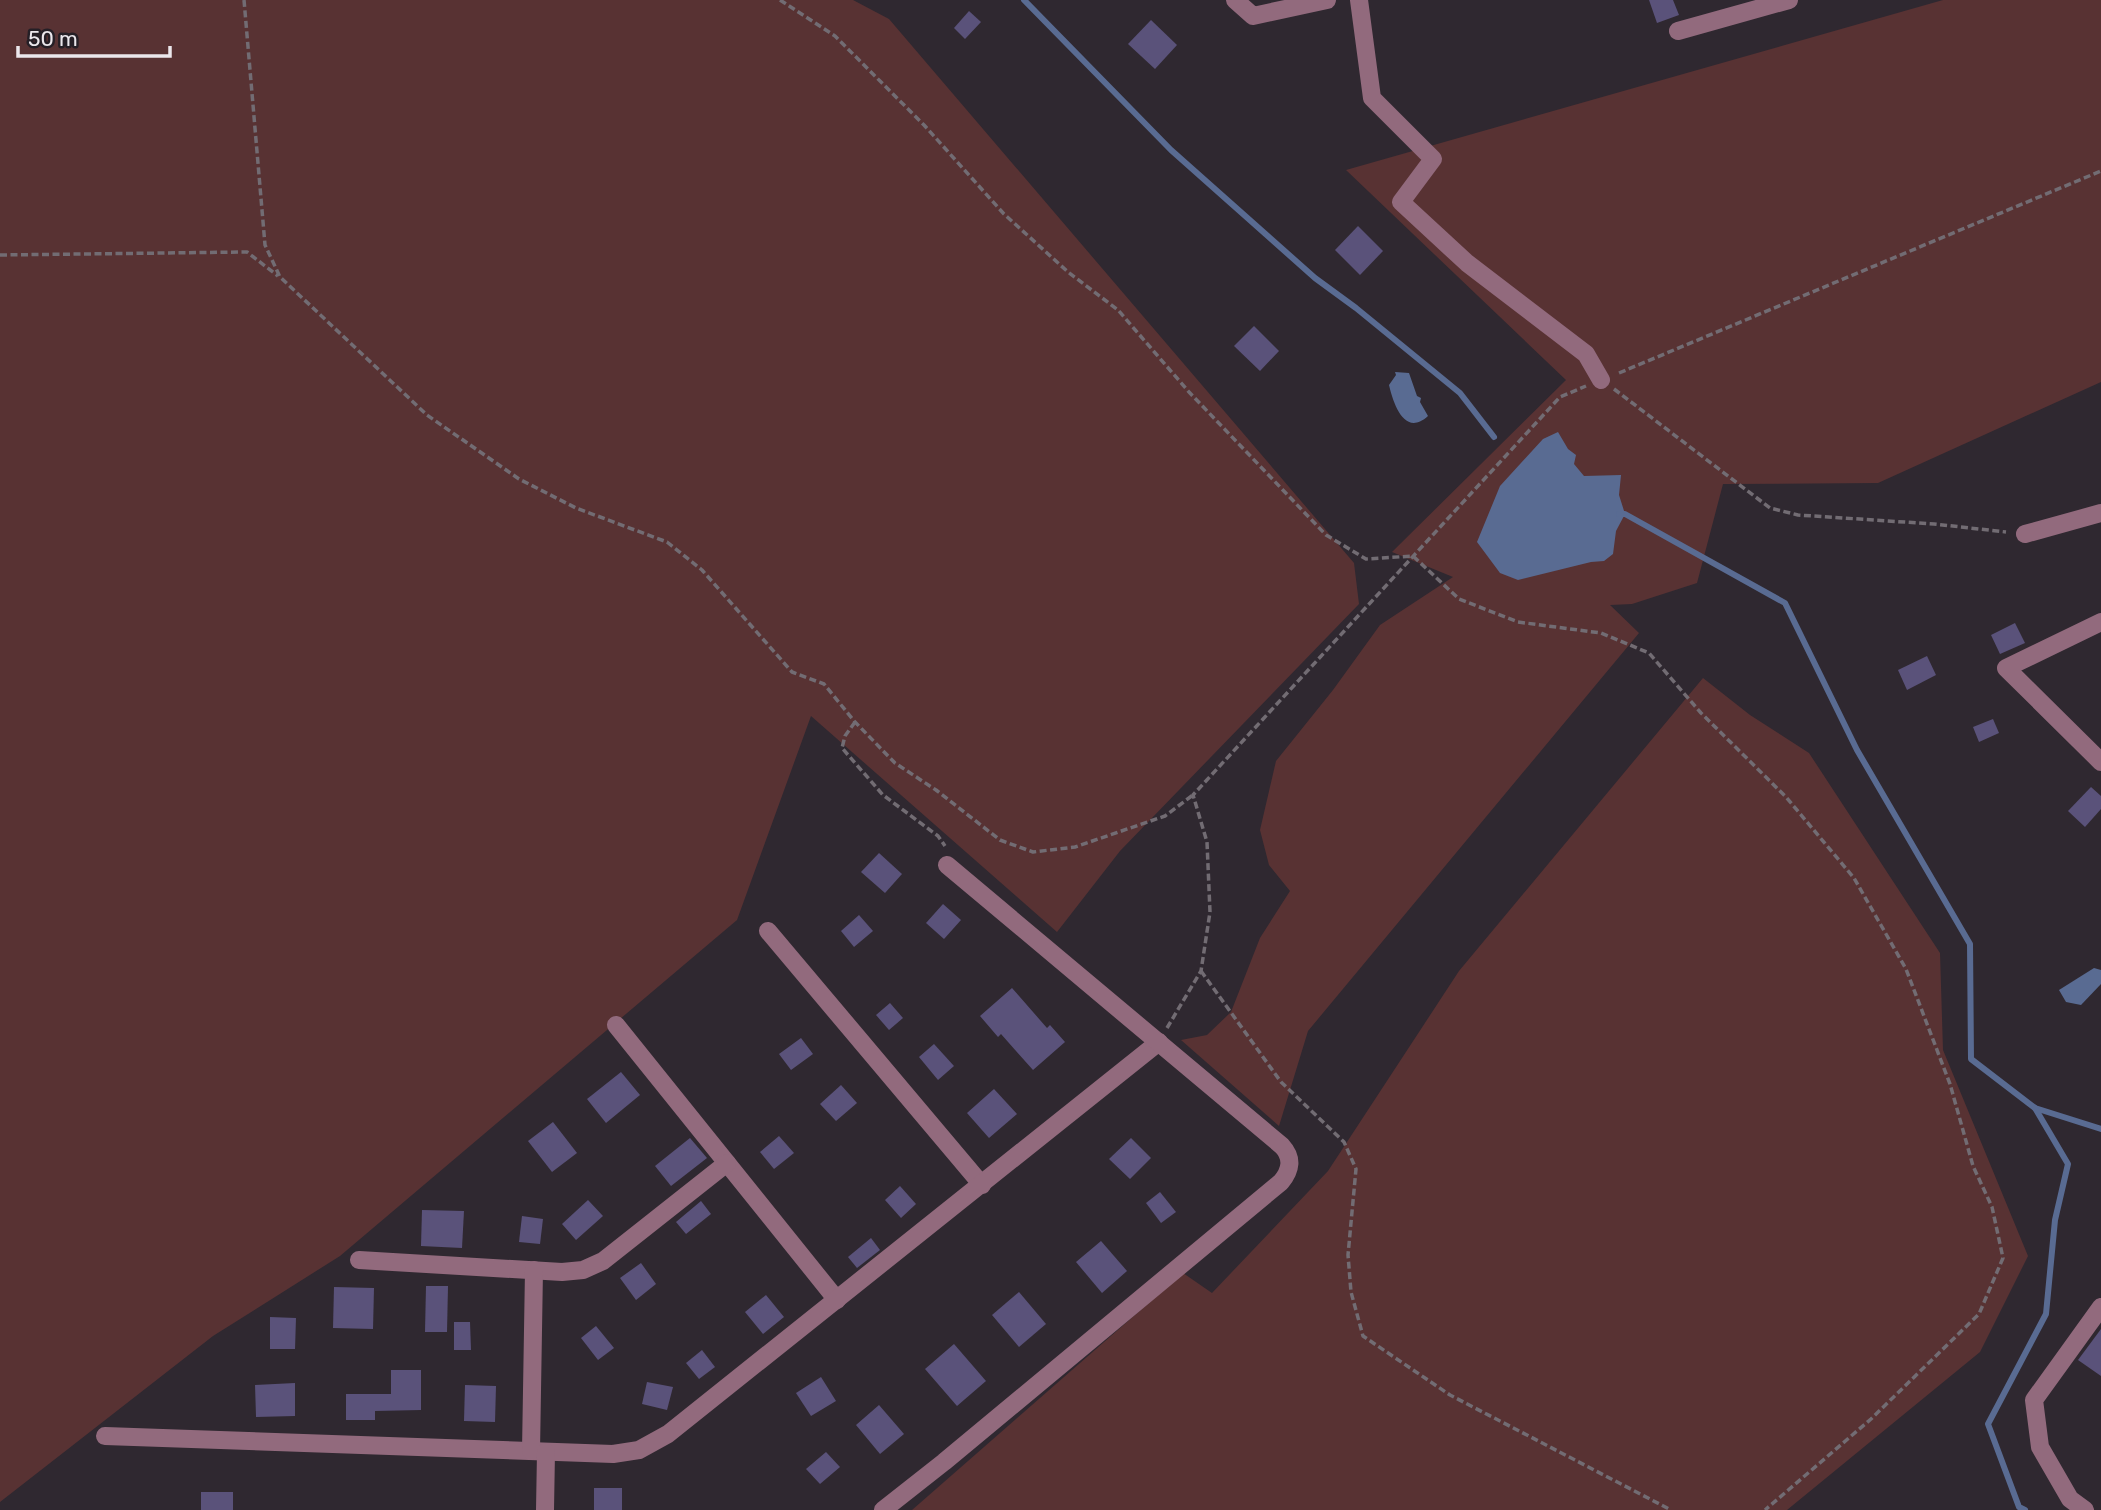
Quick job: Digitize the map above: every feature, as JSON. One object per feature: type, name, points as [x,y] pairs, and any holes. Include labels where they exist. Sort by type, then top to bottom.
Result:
[{"type":"street","points":[[1235,0],[1253,16],[1327,0]]},
{"type":"street","points":[[1359,0],[1372,98],[1433,159],[1401,202],[1467,263],[1586,354],[1601,380]]},
{"type":"street","points":[[1678,31],[1789,0]]},
{"type":"street","points":[[2025,534],[2101,513]]},
{"type":"street","points":[[2101,622],[2006,668],[2101,762]]},
{"type":"street","points":[[883,1510],[1287,1175],[1290,1163],[1282,1146],[947,865]]},
{"type":"street","points":[[768,931],[982,1185]]},
{"type":"street","points":[[616,1025],[837,1300]]},
{"type":"street","points":[[105,1436],[613,1454],[629,1453],[648,1447],[668,1434],[1159,1042]]},
{"type":"street","points":[[359,1260],[572,1272],[593,1266],[727,1163]]},
{"type":"street","points":[[534,1270],[539,1452],[545,1510]]},
{"type":"street","points":[[2085,1510],[2070,1499],[2040,1447],[2034,1400],[2101,1307]]},
{"type":"path","points":[[244,0],[265,245],[280,277]]},
{"type":"path","points":[[780,0],[835,36],[924,125],[1004,214],[1068,272],[1118,310],[1189,392],[1326,535],[1366,559],[1413,556],[1459,599],[1518,622],[1601,633],[1649,653],[1702,713],[1786,797],[1854,878],[1906,969],[1950,1084],[1973,1166],[1992,1207],[2003,1258],[1979,1314],[1871,1419],[1765,1510]]},
{"type":"path","points":[[0,255],[247,252],[280,277],[428,415],[519,479],[576,508],[667,542],[702,570],[792,672],[824,684],[855,722],[895,763],[936,790],[1000,840],[1033,852],[1075,847],[1165,816],[1193,795],[1559,397],[2101,171]]},
{"type":"path","points":[[1601,380],[1770,508],[1798,516],[1934,524],[2025,534]]},
{"type":"path","points":[[855,722],[845,736],[842,748],[883,795],[938,836],[955,858],[947,865]]},
{"type":"path","points":[[1159,1042],[1202,971],[1210,912],[1208,842],[1193,795]]},
{"type":"path","points":[[1202,971],[1282,1082],[1344,1142],[1356,1169],[1348,1255],[1351,1292],[1363,1336],[1450,1395],[1671,1510]]},
{"type":"shaded area","points":[[0,0],[853,0],[889,19],[1354,563],[1359,604],[1120,851],[1057,932],[811,716],[737,920],[340,1256],[213,1336],[0,1502]]},
{"type":"shaded area","points":[[1943,0],[2101,0],[2101,382],[1878,483],[1723,484],[1697,583],[1632,604],[1610,605],[1639,633],[1308,1031],[1279,1126],[1181,1040],[1207,1035],[1231,1012],[1260,938],[1290,891],[1269,865],[1260,830],[1276,761],[1333,690],[1380,625],[1453,577],[1392,552],[1566,380],[1346,170]]},
{"type":"shaded area","points":[[1703,678],[1750,715],[1809,753],[1940,953],[1943,1050],[2028,1256],[1980,1352],[1787,1510],[912,1510],[1183,1273],[1212,1293],[1328,1171],[1459,971]]},
{"type":"water","points":[[1395,372],[1409,373],[1428,416],[1420,422],[1412,423],[1406,420],[1393,400],[1389,385],[1396,375]]},
{"type":"water","points":[[1558,432],[1568,449],[1576,455],[1574,464],[1584,476],[1621,475],[1619,495],[1625,514],[1616,531],[1613,554],[1604,561],[1518,580],[1500,573],[1477,542],[1500,486],[1543,439]]},
{"type":"water","points":[[2094,968],[2101,970],[2101,984],[2081,1005],[2066,1002],[2059,990]]},
{"type":"building","points":[[1649,0],[1673,0],[1679,15],[1657,23]]},
{"type":"building","points":[[969,11],[981,22],[965,39],[954,28]]},
{"type":"building","points":[[1151,20],[1177,45],[1155,69],[1128,44]]},
{"type":"building","points":[[1358,226],[1383,251],[1360,275],[1335,250]]},
{"type":"building","points":[[1254,326],[1279,351],[1260,371],[1234,346]]},
{"type":"building","points":[[2015,623],[2025,643],[2000,654],[1991,635]]},
{"type":"building","points":[[1927,656],[1936,675],[1907,690],[1898,670]]},
{"type":"building","points":[[1993,719],[1999,733],[1979,742],[1973,727]]},
{"type":"building","points":[[2091,787],[2101,796],[2101,809],[2085,827],[2068,811]]},
{"type":"building","points":[[879,853],[902,874],[885,893],[861,872]]},
{"type":"building","points":[[943,904],[961,920],[944,939],[926,923]]},
{"type":"building","points":[[859,915],[873,931],[854,947],[841,931]]},
{"type":"building","points":[[1012,988],[1047,1028],[1050,1025],[1065,1042],[1033,1070],[1001,1034],[998,1037],[980,1016]]},
{"type":"building","points":[[890,1003],[903,1018],[889,1030],[876,1015]]},
{"type":"building","points":[[801,1038],[813,1054],[791,1070],[779,1054]]},
{"type":"building","points":[[934,1044],[954,1066],[938,1080],[919,1057]]},
{"type":"building","points":[[621,1072],[640,1095],[606,1123],[587,1099]]},
{"type":"building","points":[[841,1085],[857,1103],[836,1121],[820,1104]]},
{"type":"building","points":[[994,1089],[1017,1114],[989,1138],[967,1113]]},
{"type":"building","points":[[553,1122],[577,1153],[552,1172],[528,1141]]},
{"type":"building","points":[[779,1136],[794,1153],[774,1169],[760,1152]]},
{"type":"building","points":[[690,1138],[707,1158],[671,1186],[655,1166]]},
{"type":"building","points":[[1131,1138],[1151,1158],[1130,1179],[1109,1159]]},
{"type":"building","points":[[900,1186],[916,1204],[901,1218],[885,1200]]},
{"type":"building","points":[[1160,1192],[1176,1212],[1161,1223],[1146,1203]]},
{"type":"building","points":[[588,1200],[603,1216],[576,1240],[562,1224]]},
{"type":"building","points":[[701,1201],[711,1214],[686,1234],[676,1222]]},
{"type":"building","points":[[422,1210],[464,1211],[462,1248],[421,1246]]},
{"type":"building","points":[[522,1216],[543,1219],[540,1244],[519,1242]]},
{"type":"building","points":[[871,1238],[880,1250],[857,1268],[848,1257]]},
{"type":"building","points":[[1101,1241],[1127,1271],[1102,1293],[1076,1262]]},
{"type":"building","points":[[641,1263],[656,1284],[636,1300],[620,1278]]},
{"type":"building","points":[[426,1286],[448,1286],[447,1332],[425,1332]]},
{"type":"building","points":[[334,1287],[374,1288],[373,1329],[333,1328]]},
{"type":"building","points":[[1019,1292],[1046,1324],[1019,1347],[992,1315]]},
{"type":"building","points":[[766,1295],[784,1317],[763,1334],[745,1312]]},
{"type":"building","points":[[270,1317],[296,1318],[295,1349],[270,1349]]},
{"type":"building","points":[[454,1322],[470,1322],[471,1350],[454,1350]]},
{"type":"building","points":[[596,1326],[614,1348],[598,1360],[581,1338]]},
{"type":"building","points":[[2101,1329],[2101,1376],[2078,1360]]},
{"type":"building","points":[[954,1344],[986,1381],[957,1406],[925,1369]]},
{"type":"building","points":[[702,1350],[715,1367],[699,1379],[686,1363]]},
{"type":"building","points":[[391,1370],[421,1370],[421,1410],[375,1411],[375,1420],[346,1420],[346,1394],[391,1394]]},
{"type":"building","points":[[821,1377],[836,1401],[811,1416],[796,1393]]},
{"type":"building","points":[[647,1382],[673,1387],[667,1410],[642,1404]]},
{"type":"building","points":[[295,1383],[295,1416],[256,1417],[255,1385]]},
{"type":"building","points":[[465,1385],[496,1386],[495,1422],[464,1421]]},
{"type":"building","points":[[879,1405],[904,1434],[880,1454],[856,1425]]},
{"type":"building","points":[[826,1452],[840,1467],[820,1484],[806,1469]]},
{"type":"building","points":[[594,1488],[622,1488],[622,1510],[594,1510]]},
{"type":"building","points":[[201,1492],[233,1492],[233,1510],[201,1510]]},
{"type":"waterway","points":[[1024,0],[1171,150],[1315,278],[1460,393],[1494,437]]},
{"type":"waterway","points":[[1619,514],[1625,514],[1785,603],[1857,750],[1970,944],[1971,1059],[2035,1108],[2101,1129]]},
{"type":"waterway","points":[[2025,1510],[2019,1507],[1988,1424],[2046,1314],[2055,1220],[2068,1164],[2035,1108]]}]
